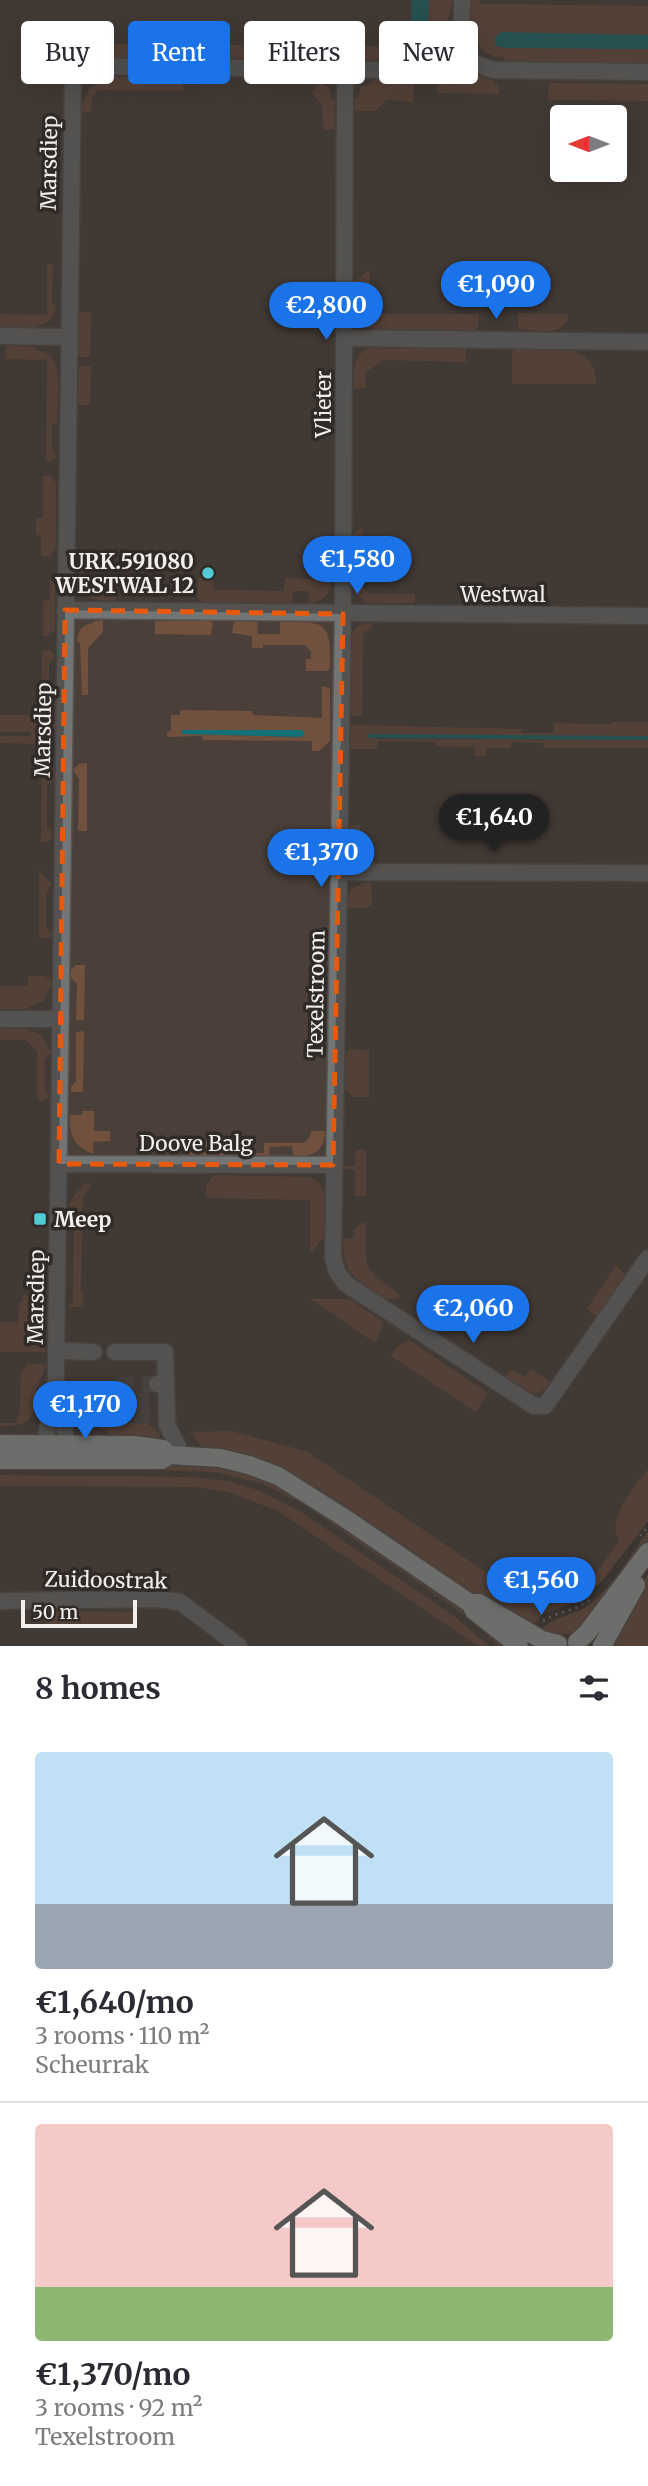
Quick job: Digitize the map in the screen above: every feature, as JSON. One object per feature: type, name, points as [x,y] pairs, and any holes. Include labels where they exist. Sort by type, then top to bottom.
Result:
[{"type":"main road","points":[[0,1444],[50,1452],[162,1460],[173,1455]]},
{"type":"main road","points":[[0,1460],[50,1452],[66,1445],[134,1445],[163,1449],[173,1455],[231,1460],[264,1469],[343,1517],[471,1604],[474,1611],[519,1646]]},
{"type":"main road","points":[[471,1604],[479,1603],[542,1640],[556,1645],[583,1644],[587,1633],[628,1582],[641,1548]]},
{"type":"main road","points":[[602,1646],[648,1567]]},
{"type":"street","points":[[461,21],[462,0]]},
{"type":"street","points":[[478,64],[493,70],[648,72]]},
{"type":"street","name":"Marsdiep","points":[[50,1452],[50,1408],[56,1401],[57,1351],[72,76],[76,69],[84,66],[244,68]]},
{"type":"street","name":"Vlieter","points":[[343,614],[345,84]]},
{"type":"street","points":[[0,336],[68,337]]},
{"type":"street","points":[[344,338],[648,342]]},
{"type":"street","name":"Westwal","points":[[65,610],[648,616]]},
{"type":"street","name":"Texelstroom","points":[[343,614],[333,1165],[333,1258],[337,1272],[346,1284],[534,1406],[545,1406],[648,1258]]},
{"type":"street","points":[[340,872],[648,873]]},
{"type":"street","points":[[0,1018],[61,1018]]},
{"type":"street","name":"Doove Balg","points":[[59,1164],[333,1165]]},
{"type":"street","points":[[57,1351],[94,1352]]},
{"type":"street","points":[[115,1352],[165,1352],[161,1400],[177,1447],[173,1455]]},
{"type":"street","name":"Marsdiep","points":[[56,1401],[62,1408],[66,1445]]},
{"type":"street","points":[[93,1401],[110,1416]]},
{"type":"street","name":"Zuidoostrak","points":[[0,1601],[159,1599],[180,1602],[239,1646]]},
{"type":"path","points":[[641,1548],[648,1526]]},
{"type":"path","points":[[538,1626],[550,1616],[578,1608],[592,1598]]},
{"type":"highlighted area","points":[[65,610],[343,614],[333,1165],[59,1164]]},
{"type":"shaded area","points":[[0,0],[648,0],[648,1509],[586,1592],[544,1614],[522,1646],[0,1646]]},
{"type":"shaded area","points":[[429,0],[452,0],[448,21],[428,21]]},
{"type":"shaded area","points":[[471,0],[480,0],[481,4],[648,6],[648,35],[501,32],[496,46],[648,49],[648,64],[505,61],[505,58],[493,56],[483,50],[478,43],[478,21],[471,21]]},
{"type":"shaded area","points":[[114,44],[128,44],[128,58],[114,57]]},
{"type":"shaded area","points":[[230,45],[244,45],[244,59],[230,58]]},
{"type":"shaded area","points":[[365,46],[379,46],[379,60],[365,60]]},
{"type":"shaded area","points":[[478,76],[492,80],[499,87],[499,94],[437,93],[437,85],[478,84]]},
{"type":"shaded area","points":[[114,77],[128,77],[128,84],[183,84],[183,91],[99,90],[92,97],[91,112],[82,112],[79,109],[80,102],[83,102],[91,87],[97,84],[114,84]]},
{"type":"shaded area","points":[[374,79],[379,79],[379,84],[413,84],[413,102],[387,100],[375,111],[355,111],[355,98],[358,98],[361,87],[374,82]]},
{"type":"shaded area","points":[[549,83],[648,84],[648,101],[548,100]]},
{"type":"shaded area","points":[[317,84],[329,88],[332,99],[335,99],[335,129],[323,130],[322,106],[312,93]]},
{"type":"shaded area","points":[[47,264],[53,264],[52,301],[56,307],[52,317],[47,322],[36,325],[36,328],[0,327],[0,314],[47,315]]},
{"type":"shaded area","points":[[370,270],[369,306],[375,314],[479,314],[478,327],[474,330],[366,327],[356,318],[354,312],[353,282]]},
{"type":"shaded area","points":[[79,312],[91,312],[90,357],[80,357],[77,353]]},
{"type":"shaded area","points":[[518,313],[568,314],[567,322],[562,327],[541,331],[518,329]]},
{"type":"shaded area","points":[[6,346],[36,347],[36,350],[46,353],[52,359],[56,368],[59,389],[57,422],[52,426],[52,449],[57,456],[51,462],[46,462],[47,360],[5,359]]},
{"type":"shaded area","points":[[372,346],[466,349],[466,362],[383,360],[365,373],[366,388],[354,389],[357,359]]},
{"type":"shaded area","points":[[556,348],[579,353],[588,360],[594,370],[596,384],[512,384],[512,352],[517,349]]},
{"type":"shaded area","points":[[80,366],[91,366],[90,405],[76,402],[77,371]]},
{"type":"shaded area","points":[[43,476],[51,476],[56,483],[56,548],[50,556],[41,556],[41,535],[36,535],[36,519],[43,518]]},
{"type":"shaded area","points":[[363,528],[362,587],[370,594],[415,594],[415,603],[367,603],[351,589],[352,538],[356,531]]},
{"type":"shaded area","points":[[316,546],[319,546],[320,555],[331,556],[331,562],[319,563],[319,580],[331,580],[331,585],[328,593],[318,601],[309,603],[309,591],[293,591],[292,603],[204,602],[198,599],[198,578],[213,578],[214,590],[284,591],[285,578],[316,579]]},
{"type":"shaded area","points":[[79,558],[84,558],[84,573],[105,592],[105,596],[115,596],[115,601],[96,600],[83,594],[75,574],[75,564]]},
{"type":"shaded area","points":[[50,579],[55,585],[55,630],[48,636],[43,636],[43,601],[50,600]]},
{"type":"shaded area","points":[[103,620],[103,632],[88,648],[88,695],[82,695],[78,634],[86,625]]},
{"type":"shaded area","points":[[155,621],[213,623],[211,635],[155,634]]},
{"type":"shaded area","points":[[234,621],[257,622],[258,634],[280,634],[280,622],[307,622],[323,627],[329,641],[330,668],[327,671],[306,671],[306,659],[311,659],[311,652],[305,645],[263,645],[263,648],[252,648],[252,636],[232,633]]},
{"type":"shaded area","points":[[372,623],[372,627],[363,634],[362,716],[349,716],[350,638],[358,626]]},
{"type":"shaded area","points":[[42,650],[49,650],[55,655],[49,664],[49,686],[55,690],[55,734],[48,740],[48,761],[54,768],[54,780],[47,785],[47,827],[53,835],[48,842],[41,842],[42,744],[0,743],[0,736],[31,736],[31,732],[0,732],[0,715],[41,715]]},
{"type":"shaded area","points":[[322,686],[330,688],[330,741],[319,751],[312,751],[312,741],[167,737],[167,732],[171,731],[171,715],[180,715],[180,710],[252,711],[253,715],[322,718]],"holes":[[[301,730],[304,736],[182,734],[181,731]]]},
{"type":"shaded area","points":[[648,722],[648,736],[367,735],[377,739],[648,740],[648,748],[551,748],[544,747],[543,743],[511,742],[511,748],[486,748],[486,756],[475,756],[475,747],[435,746],[434,742],[378,741],[377,749],[350,749],[349,725],[521,729],[521,733],[554,733],[554,723]]},
{"type":"shaded area","points":[[87,763],[87,831],[78,831],[79,779],[73,770],[79,764]]},
{"type":"shaded area","points":[[348,825],[360,825],[361,850],[374,851],[374,863],[358,861],[350,853]]},
{"type":"shaded area","points":[[39,870],[52,884],[46,893],[46,928],[52,933],[50,938],[39,938]]},
{"type":"shaded area","points":[[365,883],[371,883],[372,904],[367,908],[347,908],[351,891]]},
{"type":"shaded area","points":[[76,965],[85,965],[84,1020],[76,1020],[77,984],[71,978],[71,970]]},
{"type":"shaded area","points":[[28,976],[45,976],[52,982],[44,1001],[29,1009],[0,1009],[0,986],[28,986]]},
{"type":"shaded area","points":[[314,987],[326,993],[326,1034],[314,1034]]},
{"type":"shaded area","points":[[0,1028],[28,1029],[42,1036],[48,1049],[51,1049],[45,1059],[45,1090],[50,1096],[44,1101],[39,1101],[37,1097],[37,1051],[26,1040],[0,1040]]},
{"type":"shaded area","points":[[84,1031],[83,1092],[71,1092],[76,1081],[76,1032]]},
{"type":"shaded area","points":[[349,1049],[369,1050],[369,1097],[353,1097],[345,1089],[345,1053]]},
{"type":"shaded area","points":[[82,1111],[94,1111],[94,1131],[110,1131],[110,1141],[93,1142],[94,1154],[78,1145],[72,1135],[70,1115],[82,1115]]},
{"type":"shaded area","points":[[311,1131],[325,1131],[323,1144],[316,1152],[293,1157],[292,1146],[270,1147],[269,1156],[250,1156],[250,1153],[264,1153],[264,1143],[304,1143],[310,1137]]},
{"type":"shaded area","points":[[183,1142],[238,1143],[238,1152],[235,1156],[183,1155]]},
{"type":"shaded area","points":[[355,1150],[366,1150],[366,1196],[355,1196],[355,1170],[344,1169],[345,1166],[355,1166]]},
{"type":"shaded area","points":[[214,1175],[309,1177],[319,1183],[324,1194],[324,1237],[310,1254],[310,1200],[206,1198],[206,1185]]},
{"type":"shaded area","points":[[86,1183],[90,1183],[91,1187],[83,1196],[83,1307],[67,1307],[73,1301],[74,1221],[70,1216],[69,1206]]},
{"type":"shaded area","points":[[366,1223],[368,1266],[378,1278],[400,1295],[398,1298],[386,1300],[360,1282],[349,1270],[343,1239],[354,1238],[354,1229]]},
{"type":"shaded area","points":[[616,1265],[625,1275],[598,1315],[595,1315],[587,1309]]},
{"type":"shaded area","points":[[41,1292],[46,1295],[41,1299],[41,1344],[47,1352],[0,1352],[0,1322],[18,1322],[19,1302],[23,1301],[23,1295],[40,1296]]},
{"type":"shaded area","points":[[311,1299],[349,1299],[384,1322],[375,1343]]},
{"type":"shaded area","points":[[409,1340],[488,1393],[476,1412],[391,1356],[397,1347]]},
{"type":"shaded area","points":[[28,1364],[46,1365],[37,1389],[32,1415],[25,1423],[0,1426],[0,1423],[15,1423],[20,1408],[21,1375]]},
{"type":"shaded area","points":[[511,1369],[525,1377],[530,1370],[534,1370],[551,1383],[540,1392],[528,1392],[504,1379]]},
{"type":"shaded area","points":[[83,1413],[95,1422],[147,1423],[160,1434],[160,1439],[157,1441],[110,1437],[107,1431],[80,1418],[78,1414]]},
{"type":"shaded area","points":[[231,1431],[308,1452],[539,1608],[567,1599],[576,1592],[579,1601],[542,1614],[531,1628],[461,1587],[290,1472],[251,1456],[204,1449],[190,1432]]},
{"type":"shaded area","points":[[110,1465],[203,1465],[233,1470],[268,1481],[333,1519],[511,1646],[499,1646],[462,1613],[303,1504],[263,1484],[216,1472],[113,1469]]},
{"type":"shaded area","points":[[648,1469],[648,1521],[583,1601],[581,1595],[619,1541],[616,1523],[623,1504]]},
{"type":"shaded area","points":[[0,1475],[188,1477],[228,1481],[258,1490],[298,1510],[454,1616],[489,1646],[478,1646],[278,1511],[229,1492],[196,1487],[0,1486]]},
{"type":"shaded area","points":[[648,1531],[648,1544],[585,1626],[563,1635],[539,1632],[551,1622],[584,1608],[598,1597]]},
{"type":"shaded area","points":[[648,1574],[648,1646],[607,1646],[609,1641]]},
{"type":"shaded area","points":[[45,1611],[137,1612],[136,1626],[45,1625]]},
{"type":"water","points":[[411,0],[429,0],[428,21],[411,21]]},
{"type":"water","points":[[501,32],[648,35],[648,49],[506,48],[496,46],[495,37]]},
{"type":"water","points":[[182,730],[302,730],[305,734],[301,737],[182,734]]},
{"type":"water","points":[[368,734],[648,736],[648,740],[368,738]]},
{"type":"tunnel","points":[[56,1401],[109,1401],[117,1385],[157,1384]]},
{"type":"tunnel","points":[[109,1401],[156,1401]]},
{"type":"tunnel","points":[[110,1416],[156,1416]]},
{"type":"place","name":"URK.591080 WESTWAL 12","points":[[208,573]]},
{"type":"place","name":"Meep","points":[[40,1219]]}]
